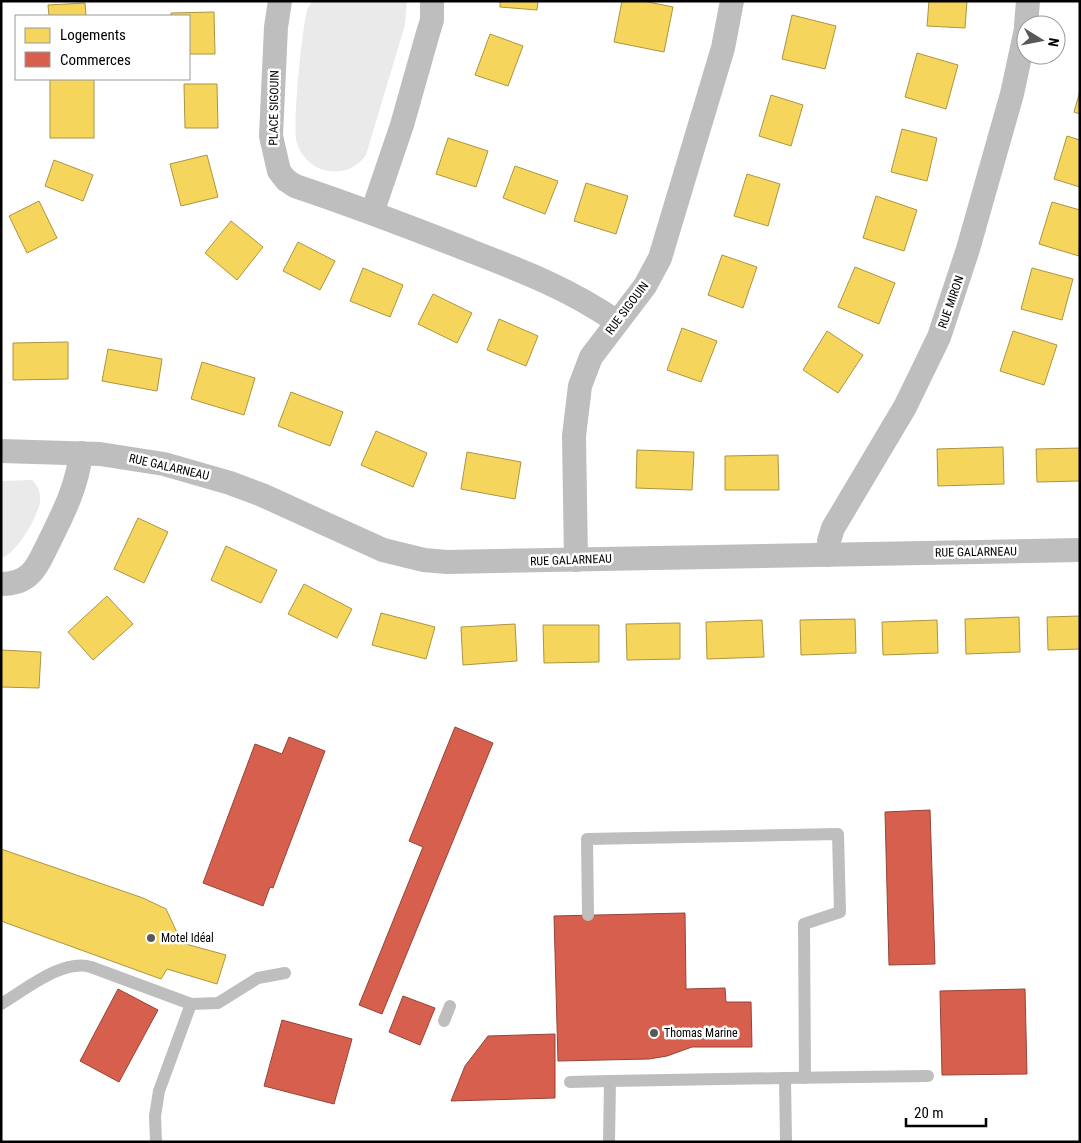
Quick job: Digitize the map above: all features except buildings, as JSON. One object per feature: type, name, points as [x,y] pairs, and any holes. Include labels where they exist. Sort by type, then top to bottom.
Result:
[{"type":"street","name":"PLACE SIGOUIN","points":[[280,1],[276,27],[271,136],[279,171],[286,180],[295,186],[372,213],[549,282],[586,301],[617,322]]},
{"type":"street","points":[[372,213],[402,125],[432,20],[432,1]]},
{"type":"street","name":"RUE SIGOUIN","points":[[576,560],[574,444],[580,386],[591,357],[645,286],[666,241],[723,48],[732,1]]},
{"type":"street","points":[[1027,15],[1028,1]]},
{"type":"street","name":"RUE MIRON","points":[[828,555],[833,528],[909,400],[942,327],[968,249],[1012,94],[1018,65]]},
{"type":"street","name":"RUE GALARNEAU","points":[[1,452],[81,454],[149,461],[230,482],[284,504],[371,545],[409,557],[466,563],[1080,550]]},
{"type":"street","points":[[1,584],[18,582],[26,578],[37,564],[70,500],[77,480],[81,454]]},
{"type":"lane","points":[[588,915],[587,839],[838,834],[840,912],[804,924],[805,1078]]},
{"type":"lane","points":[[1,1004],[62,968],[82,964],[191,1004],[218,1003],[258,978],[285,973]]},
{"type":"lane","points":[[156,1142],[156,1116],[159,1091],[191,1004]]},
{"type":"lane","points":[[444,1021],[450,1006]]},
{"type":"lane","points":[[570,1082],[928,1076]]},
{"type":"lane","points":[[786,1078],[786,1142]]},
{"type":"lane","points":[[609,1142],[610,1082]]},
{"type":"shaded area","points":[[312,1],[407,1],[405,25],[366,155],[355,166],[346,170],[330,171],[319,168],[305,158],[297,143],[296,133],[298,78],[307,10]]},
{"type":"shaded area","points":[[32,480],[37,487],[40,502],[35,516],[19,543],[7,555],[1,558],[1,481]]},
{"type":"place","name":"Motel Idéal","points":[[151,938]]},
{"type":"place","name":"Thomas Marine","points":[[654,1033]]}]
